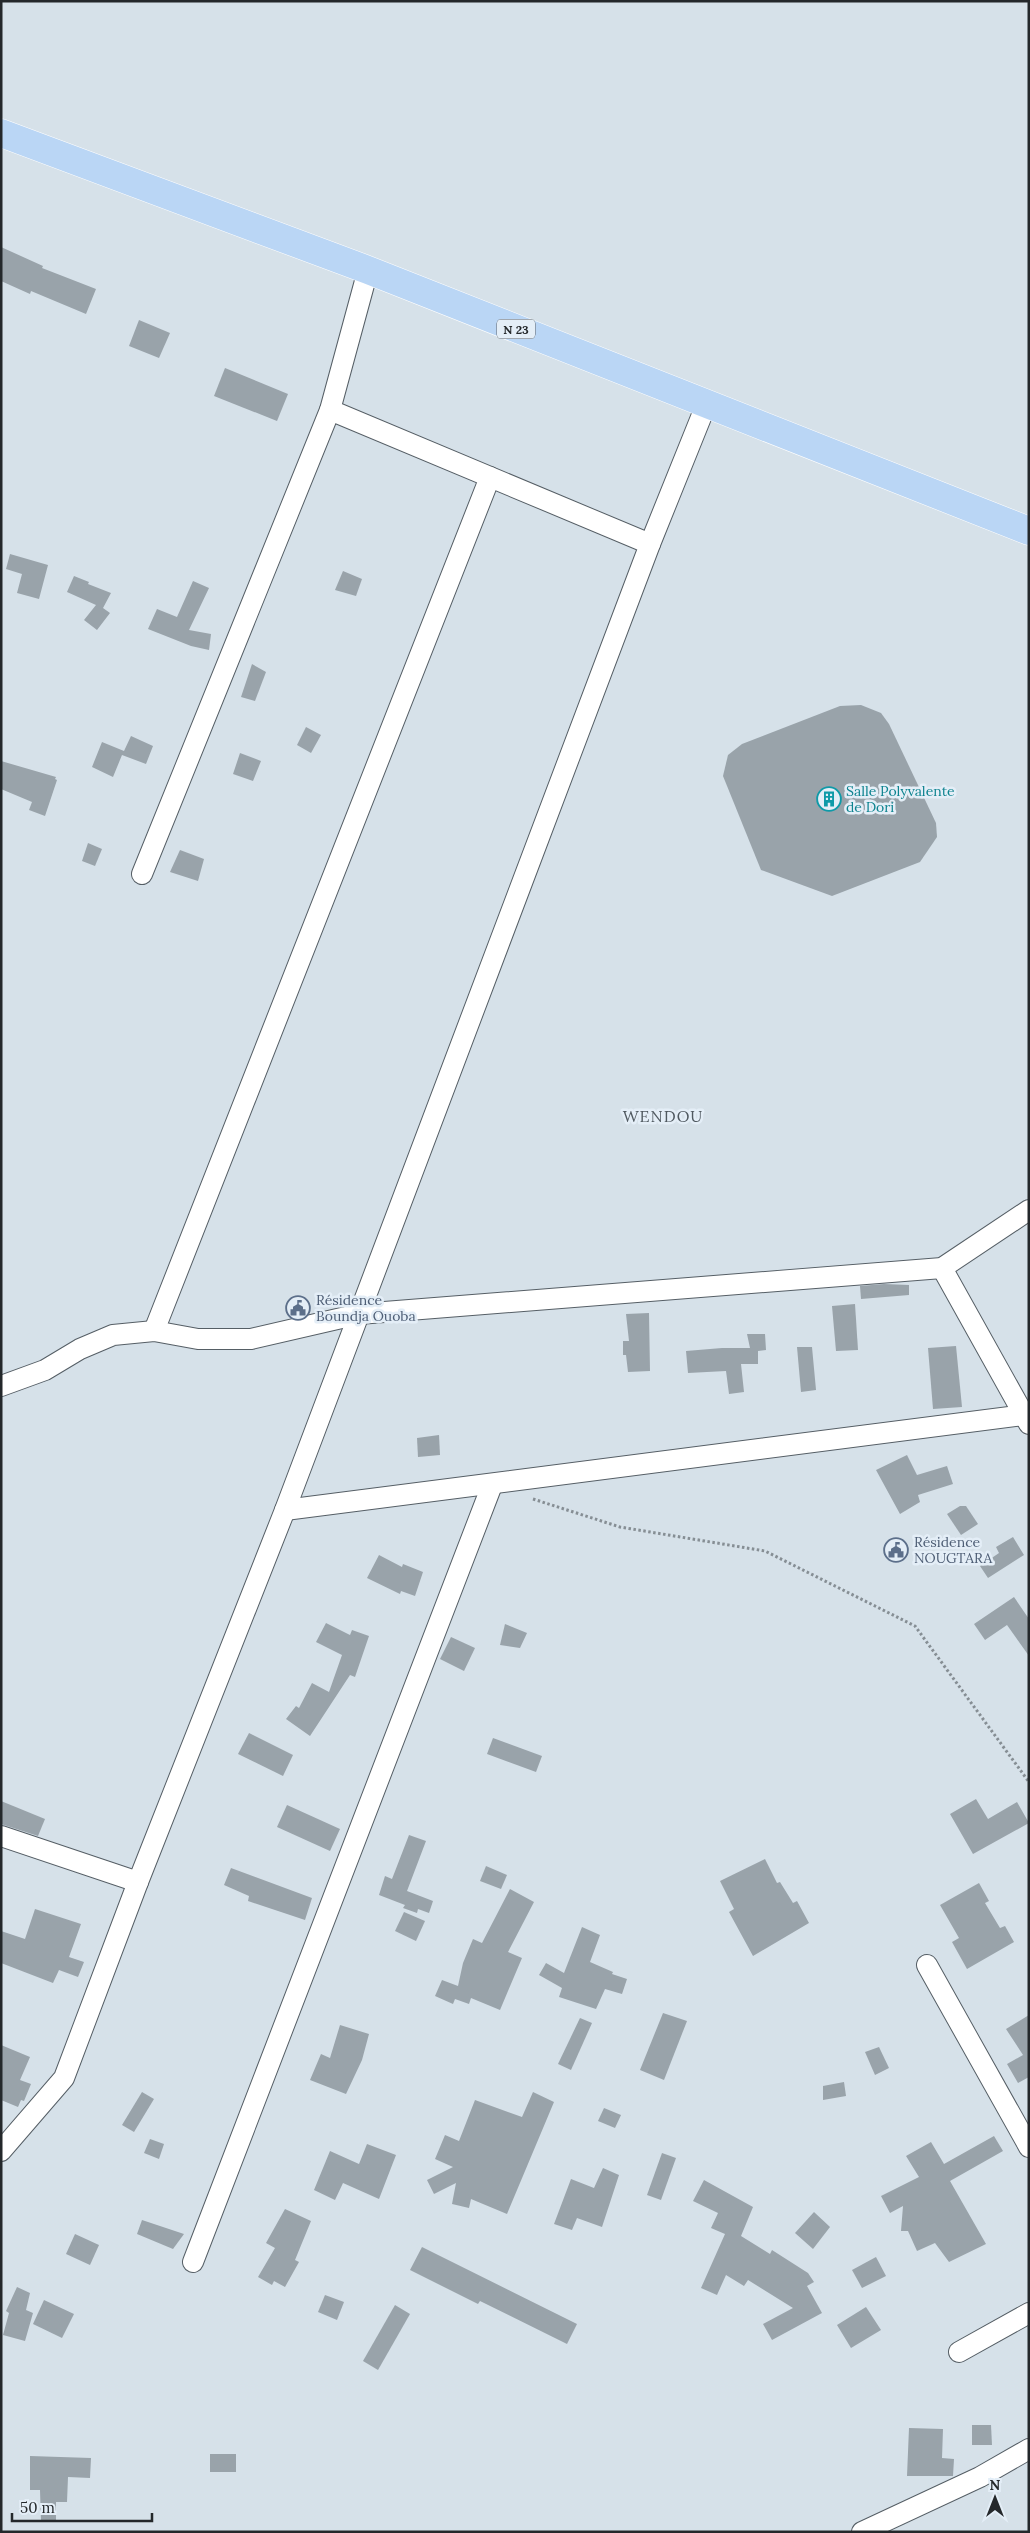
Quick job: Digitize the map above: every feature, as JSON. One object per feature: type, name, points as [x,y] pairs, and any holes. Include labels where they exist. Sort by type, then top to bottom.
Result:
[{"type":"main road","name":"N 23","points":[[1,133],[368,270],[1029,531]]},
{"type":"street","points":[[142,874],[330,410],[368,270]]},
{"type":"street","points":[[1,2151],[64,2078],[138,1882],[285,1510],[650,544],[706,405]]},
{"type":"street","points":[[330,410],[650,544]]},
{"type":"street","points":[[154,1331],[490,478]]},
{"type":"street","points":[[1,1386],[45,1370],[80,1349],[113,1335],[154,1331],[198,1339],[251,1339],[358,1314],[942,1268],[1029,1210]]},
{"type":"street","points":[[285,1510],[1026,1420],[942,1268]]},
{"type":"street","points":[[193,2262],[492,1485]]},
{"type":"street","points":[[1,1836],[138,1882]]},
{"type":"street","points":[[927,1965],[1029,2147]]},
{"type":"street","points":[[959,2352],[1029,2313]]},
{"type":"street","points":[[862,2532],[980,2477],[1029,2449]]},
{"type":"path","points":[[528,1497],[620,1527],[765,1550],[916,1626],[1029,1782]]},
{"type":"building","points":[[1,247],[43,266],[42,268],[96,289],[86,314],[31,291],[30,294],[1,281]]},
{"type":"building","points":[[139,320],[170,333],[159,358],[129,346]]},
{"type":"building","points":[[225,368],[288,394],[277,421],[214,396]]},
{"type":"building","points":[[10,554],[48,565],[39,599],[17,593],[22,574],[6,569]]},
{"type":"building","points":[[343,571],[362,579],[356,596],[335,590]]},
{"type":"building","points":[[74,576],[111,593],[103,608],[110,613],[97,630],[84,620],[96,605],[67,592]]},
{"type":"building","points":[[193,581],[209,588],[189,630],[211,634],[209,650],[191,646],[148,629],[157,609],[177,617]]},
{"type":"building","points":[[252,664],[266,672],[255,701],[241,697]]},
{"type":"building","name":"Salle Polyvalente de Dori","points":[[861,705],[881,713],[889,724],[936,823],[937,837],[920,862],[832,896],[761,870],[723,776],[728,755],[742,744],[840,706]]},
{"type":"building","points":[[306,727],[321,735],[311,753],[297,745]]},
{"type":"building","points":[[131,736],[153,746],[146,764],[122,755],[113,777],[92,767],[102,742],[124,751]]},
{"type":"building","points":[[240,753],[261,761],[253,781],[233,774]]},
{"type":"building","points":[[1,761],[56,777],[55,779],[57,780],[45,816],[29,810],[32,802],[1,789]]},
{"type":"building","points":[[88,843],[102,849],[95,866],[82,861]]},
{"type":"building","points":[[180,850],[204,859],[198,881],[170,872]]},
{"type":"building","points":[[884,1284],[909,1285],[909,1295],[861,1299],[860,1286]]},
{"type":"building","points":[[855,1304],[858,1350],[836,1351],[832,1306]]},
{"type":"building","points":[[649,1313],[650,1371],[628,1372],[626,1355],[623,1355],[623,1341],[629,1341],[626,1314]]},
{"type":"building","points":[[747,1334],[765,1334],[766,1350],[758,1351],[758,1364],[741,1364],[744,1392],[729,1394],[726,1371],[688,1373],[686,1351],[750,1348]]},
{"type":"building","points":[[956,1346],[962,1407],[933,1409],[928,1348]]},
{"type":"building","points":[[797,1347],[812,1347],[816,1390],[801,1392]]},
{"type":"building","points":[[439,1435],[440,1455],[418,1457],[417,1438]]},
{"type":"building","points":[[907,1455],[917,1475],[947,1466],[953,1484],[918,1495],[920,1502],[900,1514],[876,1470]]},
{"type":"building","points":[[960,1506],[966,1506],[978,1524],[961,1535],[947,1514]]},
{"type":"building","points":[[1013,1537],[1024,1555],[988,1578],[980,1566],[999,1553],[996,1547]]},
{"type":"building","points":[[379,1555],[402,1567],[403,1564],[423,1572],[415,1596],[401,1591],[400,1594],[367,1578]]},
{"type":"building","points":[[1014,1597],[1029,1619],[1029,1656],[1007,1625],[985,1640],[974,1624]]},
{"type":"building","points":[[326,1623],[350,1635],[352,1630],[369,1636],[355,1677],[350,1675],[310,1736],[286,1719],[296,1706],[299,1708],[312,1683],[329,1692],[342,1655],[316,1642]]},
{"type":"building","points":[[505,1624],[527,1633],[520,1648],[500,1645]]},
{"type":"building","points":[[451,1637],[475,1648],[464,1671],[440,1659]]},
{"type":"building","points":[[249,1733],[293,1755],[283,1776],[238,1754]]},
{"type":"building","points":[[493,1738],[542,1756],[536,1772],[487,1754]]},
{"type":"building","points":[[976,1799],[988,1819],[1017,1802],[1029,1823],[973,1854],[950,1814]]},
{"type":"building","points":[[1,1801],[45,1819],[38,1836],[1,1824]]},
{"type":"building","points":[[287,1805],[340,1829],[330,1851],[277,1827]]},
{"type":"building","points":[[409,1835],[426,1841],[407,1891],[433,1901],[429,1913],[418,1909],[417,1913],[403,1908],[405,1905],[379,1895],[385,1876],[392,1879]]},
{"type":"building","points":[[765,1859],[777,1883],[780,1882],[793,1903],[797,1901],[809,1923],[753,1956],[729,1912],[734,1909],[720,1881]]},
{"type":"building","points":[[486,1866],[507,1875],[501,1889],[480,1881]]},
{"type":"building","points":[[231,1868],[312,1898],[305,1920],[248,1901],[249,1896],[224,1885]]},
{"type":"building","points":[[979,1883],[989,1901],[985,1903],[1000,1928],[1005,1926],[1014,1942],[967,1969],[952,1942],[959,1938],[940,1905]]},
{"type":"building","points":[[510,1889],[534,1902],[508,1952],[522,1958],[500,2010],[471,1998],[469,2004],[455,1999],[453,2004],[435,1996],[442,1980],[458,1986],[463,1963],[473,1939],[482,1943]]},
{"type":"building","points":[[35,1909],[81,1924],[69,1957],[84,1962],[78,1977],[59,1970],[53,1983],[1,1963],[1,1931],[25,1939]]},
{"type":"building","points":[[404,1912],[425,1921],[416,1941],[395,1931]]},
{"type":"building","points":[[582,1927],[600,1935],[590,1962],[613,1972],[612,1974],[627,1979],[622,1994],[605,1989],[596,2009],[559,1997],[562,1988],[539,1975],[546,1963],[564,1973]]},
{"type":"building","points":[[663,2013],[687,2021],[664,2080],[640,2070]]},
{"type":"building","points":[[1029,2015],[1029,2077],[1018,2083],[1007,2064],[1023,2055],[1006,2029]]},
{"type":"building","points":[[580,2018],[592,2023],[571,2070],[558,2064]]},
{"type":"building","points":[[340,2025],[369,2034],[362,2060],[346,2094],[310,2080],[321,2054],[330,2058]]},
{"type":"building","points":[[1,2045],[30,2057],[20,2080],[31,2084],[24,2101],[21,2100],[18,2107],[1,2100]]},
{"type":"building","points":[[879,2047],[889,2068],[875,2075],[865,2052]]},
{"type":"building","points":[[844,2082],[846,2096],[823,2100],[823,2086]]},
{"type":"building","points":[[142,2092],[154,2099],[134,2132],[122,2125]]},
{"type":"building","points":[[533,2092],[554,2102],[507,2214],[471,2199],[469,2208],[452,2204],[456,2183],[434,2194],[427,2180],[453,2167],[435,2159],[445,2135],[459,2141],[475,2100],[522,2117]]},
{"type":"building","points":[[604,2108],[621,2115],[615,2128],[598,2121]]},
{"type":"building","points":[[994,2136],[1003,2151],[950,2181],[986,2244],[949,2262],[935,2243],[917,2251],[908,2231],[901,2231],[903,2206],[890,2213],[881,2196],[919,2177],[906,2156],[931,2142],[944,2164]]},
{"type":"building","points":[[150,2139],[164,2144],[159,2159],[144,2153]]},
{"type":"building","points":[[367,2144],[396,2155],[379,2199],[343,2183],[335,2200],[314,2190],[330,2151],[359,2164]]},
{"type":"building","points":[[662,2153],[676,2158],[661,2200],[647,2195]]},
{"type":"building","points":[[603,2168],[619,2175],[602,2227],[577,2218],[572,2230],[554,2224],[571,2179],[594,2188]]},
{"type":"building","points":[[704,2180],[753,2207],[741,2236],[770,2254],[772,2250],[808,2273],[814,2282],[807,2286],[822,2313],[772,2340],[763,2324],[793,2308],[748,2280],[744,2286],[726,2275],[717,2295],[701,2288],[725,2234],[711,2228],[718,2213],[693,2201]]},
{"type":"building","points":[[285,2209],[311,2221],[295,2260],[299,2262],[285,2287],[274,2281],[272,2285],[258,2277],[275,2248],[266,2243]]},
{"type":"building","points":[[814,2212],[830,2227],[813,2249],[795,2233]]},
{"type":"building","points":[[142,2220],[184,2234],[173,2249],[137,2234]]},
{"type":"building","points":[[75,2234],[99,2245],[90,2265],[66,2254]]},
{"type":"building","points":[[422,2247],[577,2324],[567,2344],[480,2301],[478,2304],[410,2270]]},
{"type":"building","points":[[876,2257],[886,2276],[862,2288],[852,2270]]},
{"type":"building","points":[[17,2287],[30,2293],[26,2310],[33,2313],[25,2341],[3,2335],[9,2313],[6,2311]]},
{"type":"building","points":[[325,2295],[344,2302],[337,2320],[318,2312]]},
{"type":"building","points":[[44,2300],[74,2314],[62,2338],[33,2324]]},
{"type":"building","points":[[395,2305],[410,2314],[378,2370],[363,2361]]},
{"type":"building","points":[[866,2307],[881,2330],[851,2348],[837,2325]]},
{"type":"building","points":[[972,2425],[991,2425],[992,2445],[972,2445]]},
{"type":"building","points":[[909,2428],[943,2429],[942,2458],[954,2459],[953,2476],[907,2476]]},
{"type":"building","points":[[210,2454],[236,2454],[236,2472],[210,2472]]},
{"type":"building","points":[[30,2456],[91,2458],[90,2478],[68,2477],[67,2502],[56,2502],[56,2521],[41,2522],[40,2490],[30,2490]]},
{"type":"place","name":"Salle Polyvalente de Dori","points":[[829,799]]},
{"type":"place","name":"Résidence Boundja Ouoba","points":[[298,1308]]},
{"type":"place","name":"Résidence NOUGTARA","points":[[896,1550]]},
{"type":"district","name":"WENDOU","points":[[663,1116]]}]
